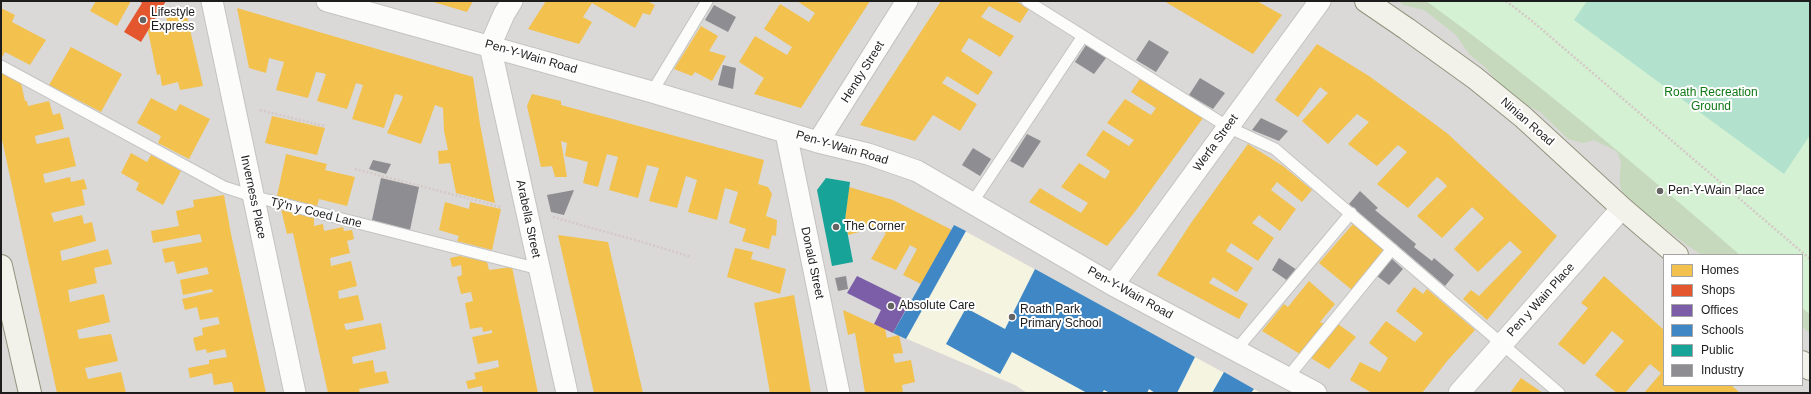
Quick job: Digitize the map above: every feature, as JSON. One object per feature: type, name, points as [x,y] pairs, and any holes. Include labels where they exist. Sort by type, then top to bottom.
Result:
[{"type":"street","name":"Inverness Place","points":[[212,1],[252,196],[295,393]]},
{"type":"street","name":"Pen-Y-Wain Road","points":[[327,1],[652,92],[786,133],[868,154],[917,171],[1113,284],[1316,393]]},
{"type":"street","points":[[490,46],[504,14],[512,1]]},
{"type":"street","name":"Hendy Street","points":[[818,142],[907,1]]},
{"type":"street","name":"Werfa Street","points":[[1113,284],[1320,1]]},
{"type":"street","name":"Ninian Road","points":[[1366,1],[1476,78],[1523,117],[1622,208],[1676,254]]},
{"type":"street","name":"Arabella Street","points":[[490,46],[567,393]]},
{"type":"street","name":"Donald Street","points":[[786,133],[839,393]]},
{"type":"street","name":"Pen y Wain Place","points":[[1459,393],[1622,208]]},
{"type":"street","points":[[1,266],[30,393]]},
{"type":"lane","points":[[652,92],[707,1]]},
{"type":"lane","points":[[1027,1],[1228,127],[1275,149],[1559,393]]},
{"type":"lane","points":[[972,203],[1083,36]]},
{"type":"lane","name":"Tŷ'n y Coed Lane","points":[[1,66],[224,187],[252,196],[539,269]]},
{"type":"lane","points":[[1236,350],[1350,212]]},
{"type":"lane","points":[[1288,377],[1392,249]]},
{"type":"path","points":[[1506,1],[1544,31],[1810,259]]},
{"type":"path","points":[[254,109],[324,126]]},
{"type":"path","points":[[355,169],[504,207]]},
{"type":"path","points":[[547,216],[691,257]]},
{"type":"shaded area","points":[[1,1],[1426,1],[1562,105],[1739,254],[1663,254],[1663,386],[1803,386],[1803,309],[1810,314],[1810,393],[1,393]]},
{"type":"shaded area","points":[[1399,1],[1488,1],[1754,254],[1701,254],[1687,245],[1623,193],[1620,182],[1621,163],[1616,151],[1594,140],[1583,143],[1568,139],[1540,112],[1519,101],[1498,83],[1486,68],[1469,54],[1456,35],[1424,10],[1403,5]]},
{"type":"shaded area","name":"Roath Park Primary School","points":[[954,225],[1261,393],[1027,393],[1015,385],[893,333]]},
{"type":"shaded area","points":[[1803,290],[1810,297],[1810,334],[1803,327]]},
{"type":"green space","name":"Roath Recreation Ground","points":[[1426,1],[1810,1],[1810,314],[1803,309],[1803,254],[1739,254],[1547,93]]},
{"type":"green space","points":[[1587,1],[1810,1],[1810,135],[1784,174],[1574,20]]},
{"type":"building: Homes","points":[[96,1],[131,1],[117,26],[90,11]]},
{"type":"building: Homes","points":[[430,1],[473,1],[467,12]]},
{"type":"building: Homes","points":[[546,1],[647,1],[655,5],[650,15],[643,13],[635,28],[592,3],[583,17],[592,22],[579,44],[528,29]]},
{"type":"building: Homes","points":[[797,1],[870,1],[801,108],[754,94],[764,78],[739,62],[755,36],[787,55],[792,47],[764,29],[780,4],[809,22],[815,13]]},
{"type":"building: Homes","points":[[941,1],[1016,1],[1029,9],[1020,23],[989,6],[981,17],[1014,36],[1000,57],[969,38],[965,44],[961,51],[993,72],[978,95],[947,76],[942,83],[977,104],[960,131],[933,115],[915,141],[860,125]]},
{"type":"building: Homes","points":[[1164,1],[1257,1],[1282,15],[1253,54]]},
{"type":"building: Homes","points":[[1,8],[15,15],[12,22],[46,40],[30,65],[5,52],[1,59]]},
{"type":"building: Homes","points":[[237,8],[473,77],[495,203],[456,193],[450,163],[439,164],[438,151],[448,150],[444,131],[443,108],[435,105],[421,144],[387,133],[403,97],[400,95],[395,94],[384,128],[352,119],[363,85],[356,83],[347,109],[317,101],[326,74],[316,72],[308,98],[276,90],[284,62],[269,58],[266,73],[249,68]]},
{"type":"building: Homes","points":[[186,12],[203,86],[180,90],[178,82],[162,86],[160,74],[157,75],[148,31],[152,25],[167,21],[166,16]]},
{"type":"building: Homes","points":[[701,26],[718,36],[709,51],[726,56],[712,81],[695,72],[692,76],[674,69]]},
{"type":"building: Homes","points":[[1317,44],[1369,76],[1448,134],[1557,236],[1487,320],[1463,299],[1471,290],[1479,296],[1522,252],[1510,241],[1478,272],[1454,249],[1484,218],[1472,207],[1442,238],[1417,216],[1447,186],[1442,181],[1437,177],[1408,208],[1377,184],[1407,152],[1398,145],[1377,166],[1348,144],[1369,122],[1357,114],[1328,144],[1302,121],[1328,93],[1320,87],[1298,117],[1275,100]]},
{"type":"building: Homes","points":[[71,47],[122,74],[101,112],[49,85]]},
{"type":"building: Homes","points":[[1,69],[20,79],[25,101],[27,101],[28,106],[49,101],[53,115],[60,113],[64,129],[35,136],[36,142],[37,144],[69,137],[76,166],[43,174],[45,183],[70,177],[71,182],[84,179],[87,189],[82,190],[85,205],[51,213],[54,222],[82,215],[84,224],[92,222],[96,241],[60,251],[62,261],[108,249],[112,264],[94,268],[97,283],[68,290],[70,302],[104,294],[110,322],[77,330],[79,339],[111,334],[118,361],[85,368],[88,379],[121,372],[126,393],[57,393],[1,135]]},
{"type":"building: Homes","points":[[1140,79],[1203,118],[1134,213],[1107,246],[1029,202],[1040,188],[1081,213],[1088,203],[1061,187],[1079,163],[1105,179],[1108,175],[1110,171],[1086,155],[1103,130],[1129,146],[1134,140],[1107,123],[1125,99],[1151,115],[1156,108],[1131,92]]},
{"type":"building: Homes","points":[[532,94],[561,101],[561,105],[764,160],[758,184],[768,187],[772,194],[766,216],[777,220],[776,236],[772,235],[769,249],[742,241],[746,229],[729,223],[738,192],[725,188],[717,220],[688,212],[697,180],[686,176],[677,208],[649,201],[659,168],[647,165],[638,198],[609,190],[618,157],[607,154],[598,187],[583,183],[588,162],[565,156],[567,143],[561,141],[567,177],[555,177],[552,166],[541,167],[527,106]]},
{"type":"building: Homes","points":[[151,98],[176,111],[180,104],[210,119],[189,159],[158,143],[161,136],[137,123]]},
{"type":"building: Homes","points":[[272,116],[325,128],[317,155],[265,143]]},
{"type":"building: Homes","points":[[1248,144],[1283,166],[1312,190],[1302,202],[1277,182],[1271,190],[1296,209],[1280,231],[1259,215],[1252,223],[1274,238],[1258,261],[1231,243],[1226,251],[1253,268],[1237,292],[1213,277],[1209,283],[1248,304],[1239,319],[1157,275],[1191,223]]},
{"type":"building: Homes","points":[[131,153],[147,162],[151,155],[181,171],[163,205],[136,190],[139,183],[121,173]]},
{"type":"building: Homes","points":[[286,154],[327,164],[325,170],[355,177],[347,206],[319,199],[317,206],[277,196]]},
{"type":"building: Homes","points":[[849,187],[893,200],[952,230],[921,284],[903,275],[917,249],[910,245],[896,270],[871,259],[886,233],[864,224],[859,232],[848,235],[845,220]]},
{"type":"building: Homes","points":[[224,195],[231,234],[266,393],[230,393],[234,392],[232,382],[214,385],[212,373],[190,378],[188,368],[209,364],[209,360],[227,357],[225,349],[207,353],[206,349],[196,351],[193,338],[203,335],[202,328],[220,324],[218,317],[200,320],[197,307],[185,310],[182,299],[213,292],[212,289],[183,295],[180,280],[209,274],[207,267],[177,274],[174,261],[165,263],[162,249],[202,242],[200,234],[153,243],[151,231],[179,226],[176,211],[194,207],[193,200]]},
{"type":"building: Homes","points":[[445,202],[469,209],[470,202],[501,209],[492,250],[457,241],[459,236],[439,230]]},
{"type":"building: Homes","points":[[281,209],[314,217],[314,226],[323,224],[324,231],[343,227],[344,231],[352,230],[354,239],[347,241],[350,253],[330,258],[331,266],[351,261],[357,286],[338,291],[339,299],[358,295],[364,320],[344,324],[346,330],[381,323],[386,349],[352,357],[353,364],[373,360],[375,373],[386,371],[389,383],[359,389],[360,393],[328,393],[293,233],[287,234]]},
{"type":"building: Homes","points":[[1353,224],[1385,250],[1352,290],[1319,263]]},
{"type":"building: Homes","points":[[558,235],[608,242],[643,393],[594,393]]},
{"type":"building: Homes","points":[[735,248],[753,252],[751,259],[786,269],[780,294],[727,277]]},
{"type":"building: Homes","points":[[460,256],[487,262],[489,270],[512,267],[538,393],[483,393],[482,386],[468,389],[466,381],[476,379],[474,373],[499,367],[498,360],[478,364],[472,337],[492,333],[492,330],[483,332],[482,327],[470,329],[465,303],[473,301],[471,292],[461,294],[457,277],[462,275],[461,265],[452,267],[450,258]]},
{"type":"building: Homes","points":[[1604,276],[1663,329],[1663,386],[1732,386],[1740,393],[1644,393],[1661,373],[1650,364],[1625,393],[1617,393],[1595,375],[1624,341],[1612,331],[1584,365],[1558,344],[1588,308],[1581,303]]},
{"type":"building: Homes","points":[[1309,281],[1335,304],[1320,322],[1325,324],[1300,354],[1262,331],[1284,304],[1288,307]]},
{"type":"building: Homes","points":[[1414,287],[1423,294],[1427,289],[1475,330],[1448,360],[1422,393],[1372,393],[1350,380],[1360,362],[1380,372],[1388,358],[1369,343],[1386,321],[1415,342],[1423,333],[1396,311]]},
{"type":"building: Homes","points":[[794,295],[811,393],[770,393],[754,303]]},
{"type":"building: Homes","points":[[843,310],[885,329],[887,338],[899,335],[903,353],[893,354],[895,363],[911,360],[915,382],[902,385],[903,393],[865,393],[855,333],[848,335]]},
{"type":"building: Homes","points":[[1338,324],[1356,337],[1329,369],[1311,358]]},
{"type":"building: Homes","points":[[1521,378],[1543,393],[1510,393]]},
{"type":"building: Shops","name":"Lifestyle Express","points":[[139,1],[166,1],[141,42],[124,32],[142,3]]},
{"type":"building: Offices","name":"Absolute Care","points":[[857,276],[910,302],[893,333],[874,324],[881,310],[847,293]]},
{"type":"building: Schools","points":[[954,225],[966,231],[906,339],[893,333]]},
{"type":"building: Schools","points":[[1035,269],[1195,357],[1177,393],[1155,393],[1149,389],[1147,393],[1110,393],[1104,390],[1102,393],[1087,393],[1012,352],[1000,374],[946,344],[966,308],[1005,329]]},
{"type":"building: Schools","points":[[1224,372],[1254,389],[1251,393],[1212,393]]},
{"type":"building: Public","name":"The Corner","points":[[826,178],[850,182],[845,220],[853,262],[832,266],[817,190]]},
{"type":"building: Industry","points":[[714,5],[736,17],[728,32],[705,20]]},
{"type":"building: Industry","points":[[1149,40],[1169,52],[1156,72],[1136,60]]},
{"type":"building: Industry","points":[[1086,45],[1106,58],[1094,74],[1075,62]]},
{"type":"building: Industry","points":[[723,65],[736,68],[733,89],[718,85]]},
{"type":"building: Industry","points":[[1200,78],[1225,93],[1213,109],[1189,95]]},
{"type":"building: Industry","points":[[1261,118],[1288,131],[1279,141],[1252,130]]},
{"type":"building: Industry","points":[[1027,134],[1041,141],[1023,168],[1010,161]]},
{"type":"building: Industry","points":[[973,148],[991,159],[980,176],[962,165]]},
{"type":"building: Industry","points":[[373,160],[391,164],[386,174],[369,169]]},
{"type":"building: Industry","points":[[381,178],[419,187],[410,230],[372,220]]},
{"type":"building: Industry","points":[[574,190],[564,215],[551,212],[547,195]]},
{"type":"building: Industry","points":[[1360,191],[1378,208],[1375,210],[1416,244],[1414,247],[1432,261],[1434,258],[1454,275],[1445,286],[1349,204]]},
{"type":"building: Industry","points":[[1279,258],[1297,270],[1288,281],[1272,270]]},
{"type":"building: Industry","points":[[1392,259],[1403,269],[1389,285],[1377,276]]},
{"type":"building: Industry","points":[[846,276],[848,289],[838,291],[835,278]]},
{"type":"place","name":"Lifestyle Express","points":[[143,20]]},
{"type":"place","name":"Pen-Y-Wain Place","points":[[1660,191]]},
{"type":"place","name":"The Corner","points":[[836,227]]},
{"type":"place","name":"Absolute Care","points":[[891,306]]},
{"type":"place","name":"Roath Park Primary School","points":[[1012,317]]}]
